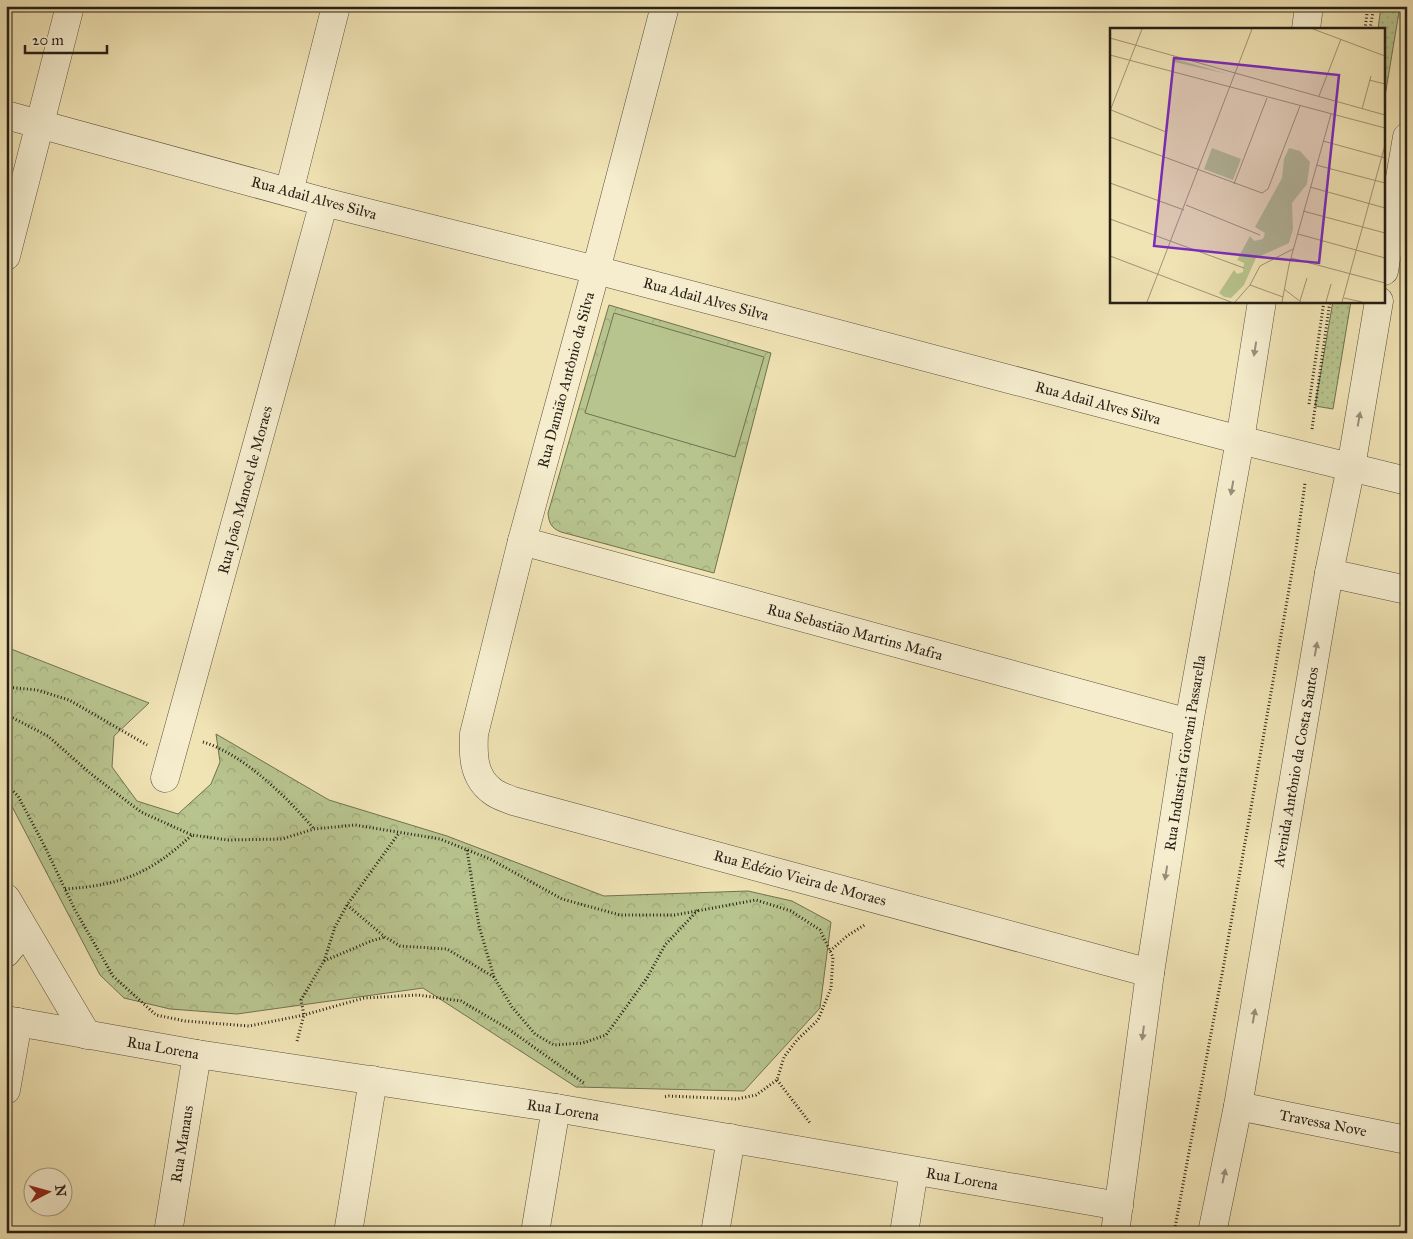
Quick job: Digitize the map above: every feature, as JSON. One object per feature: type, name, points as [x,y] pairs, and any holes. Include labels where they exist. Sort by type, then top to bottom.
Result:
[{"type":"street","points":[[6,256],[70,6]]},
{"type":"street","points":[[289,192],[336,6]]},
{"type":"street","name":"Rua Damião Antônio da Silva","points":[[473,755],[474,734],[522,541],[596,270],[665,6]]},
{"type":"street","points":[[1306,28],[1309,6]]},
{"type":"street","name":"Rua Adail Alves Silva","points":[[6,115],[324,202],[596,270],[1240,440],[1407,481]]},
{"type":"street","points":[[1386,259],[1407,137]]},
{"type":"street","name":"Rua João Manoel de Moraes","points":[[171,757],[324,202]]},
{"type":"street","name":"Rua Industria Giovani Passarella","points":[[1119,1206],[1150,973],[1189,723],[1240,440],[1262,302]]},
{"type":"street","name":"Avenida Antônio da Costa Santos","points":[[1212,1233],[1238,1106],[1329,573],[1351,467],[1379,302]]},
{"type":"street","name":"Rua Sebastião Martins Mafra","points":[[522,541],[1189,723]]},
{"type":"street","points":[[1329,573],[1407,590]]},
{"type":"street","name":"Rua Edézio Vieira de Moraes","points":[[473,755],[480,779],[492,792],[513,801],[1150,973]]},
{"type":"street","points":[[6,898],[87,1035]]},
{"type":"street","points":[[6,953],[24,931]]},
{"type":"street","points":[[6,1090],[12,1021]]},
{"type":"street","name":"Rua Lorena","points":[[12,1021],[197,1054],[556,1108],[1119,1206]]},
{"type":"street","name":"Rua Manaus","points":[[168,1233],[197,1054]]},
{"type":"street","points":[[348,1233],[373,1080]]},
{"type":"street","name":"Travessa Nove","points":[[1238,1106],[1407,1140]]},
{"type":"street","points":[[535,1233],[556,1108]]},
{"type":"street","points":[[715,1233],[731,1138]]},
{"type":"street","points":[[904,1233],[914,1171]]},
{"type":"street","points":[[1115,1233],[1119,1206]]},
{"type":"path","points":[[1365,28],[1368,6]]},
{"type":"path","points":[[1370,28],[1374,6]]},
{"type":"path","points":[[1309,404],[1324,302]]},
{"type":"path","points":[[1174,1233],[1225,959],[1291,578],[1330,302]]},
{"type":"path","points":[[6,686],[37,690],[69,700],[140,742],[171,757],[210,744],[247,764],[298,810],[314,829]]},
{"type":"path","points":[[6,716],[11,716],[48,736],[91,774],[141,812],[192,835],[228,840],[282,839],[314,829],[355,825],[440,839],[490,859],[562,898],[620,915],[675,915],[756,900],[791,911],[820,930],[833,957],[831,988],[818,1020],[797,1040],[784,1057],[777,1080],[756,1095],[737,1099],[669,1096],[656,1099]]},
{"type":"path","points":[[6,784],[18,796],[75,910],[113,976],[156,1015],[185,1021],[249,1026],[304,1015],[364,998],[418,995],[461,1001],[507,1028],[590,1088]]},
{"type":"path","points":[[292,1068],[304,1015],[301,1000],[324,961],[335,927],[347,905],[398,833]]},
{"type":"path","points":[[65,889],[90,888],[122,881],[149,869],[173,852],[192,835]]},
{"type":"path","points":[[467,850],[479,926],[494,977],[512,1007],[535,1034],[554,1045],[582,1043],[606,1034],[647,978],[665,945],[698,910]]},
{"type":"path","points":[[830,951],[847,936],[869,922],[877,899]]},
{"type":"path","points":[[347,905],[385,937],[400,946],[447,949],[494,977]]},
{"type":"path","points":[[324,961],[385,937]]},
{"type":"path","points":[[777,1080],[814,1127],[808,1152]]},
{"type":"green space","points":[[1381,6],[1400,6],[1386,90],[1386,28],[1378,28]]},
{"type":"green space","points":[[1333,302],[1351,302],[1333,409],[1315,406]]},
{"type":"green space","points":[[609,305],[771,353],[714,573],[561,532],[555,529],[550,522],[548,513]]},
{"type":"green space","points":[[614,313],[764,357],[735,457],[585,413]]},
{"type":"green space","points":[[6,647],[149,703],[114,736],[112,767],[137,801],[178,814],[211,784],[220,762],[216,734],[329,800],[447,836],[604,896],[748,891],[792,901],[831,922],[820,1008],[744,1091],[576,1087],[423,988],[237,1014],[170,1009],[124,998],[100,975],[6,795]]}]
